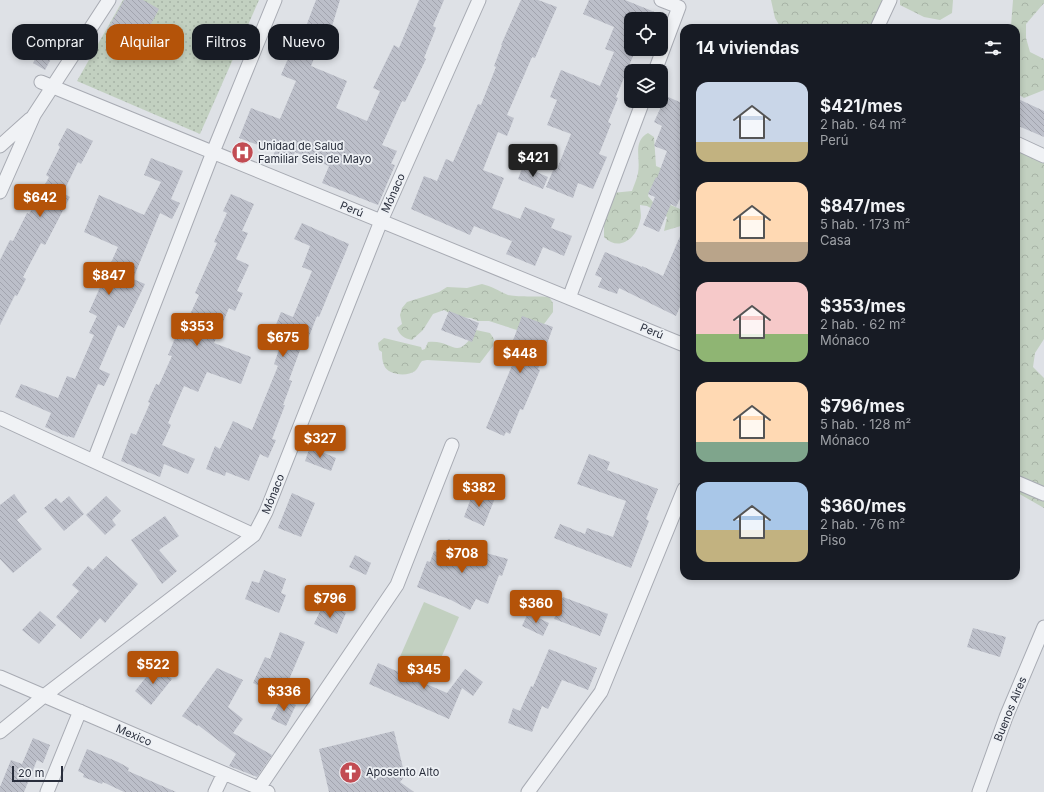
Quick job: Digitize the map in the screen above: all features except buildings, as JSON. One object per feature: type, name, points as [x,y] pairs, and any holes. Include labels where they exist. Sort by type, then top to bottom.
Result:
[{"type":"street","points":[[0,192],[47,85],[109,0]]},
{"type":"street","points":[[94,460],[213,152],[275,0]]},
{"type":"street","name":"Mónaco","points":[[0,732],[44,696],[254,535],[266,512],[381,221],[479,0]]},
{"type":"street","points":[[658,64],[678,7],[661,0]]},
{"type":"street","points":[[879,24],[890,0]]},
{"type":"street","name":"Perú","points":[[47,85],[680,343]]},
{"type":"street","points":[[569,298],[640,108]]},
{"type":"street","points":[[0,146],[34,115]]},
{"type":"street","points":[[1020,145],[1044,156]]},
{"type":"street","points":[[0,418],[254,535]]},
{"type":"street","points":[[264,790],[397,585],[452,445]]},
{"type":"street","points":[[1020,484],[1044,494]]},
{"type":"street","points":[[528,792],[600,692],[680,499]]},
{"type":"street","name":"Buenos Aires","points":[[979,792],[1006,717],[1044,627]]},
{"type":"street","name":"Mexico","points":[[0,677],[264,790]]},
{"type":"street","points":[[47,792],[80,711]]},
{"type":"street","points":[[215,792],[224,773]]},
{"type":"green space","points":[[123,0],[259,0],[248,24],[192,24],[192,60],[233,60],[200,134],[77,81],[89,60],[98,60],[98,44],[106,30],[106,60],[184,60],[184,24],[109,24]]},
{"type":"green space","points":[[771,0],[888,0],[877,24],[779,24],[775,18]]},
{"type":"green space","points":[[900,0],[953,0],[952,13],[940,20],[924,17],[900,5]]},
{"type":"green space","points":[[1013,0],[1044,0],[1044,3],[1026,24],[1026,38],[1030,52],[1044,59],[1044,90],[1024,98],[1020,96],[1020,24],[1011,24]]},
{"type":"green space","points":[[648,133],[654,137],[656,166],[670,172],[653,185],[648,196],[653,202],[666,203],[680,209],[680,226],[664,231],[667,217],[647,206],[640,205],[641,219],[635,233],[626,241],[615,243],[604,237],[604,214],[612,193],[632,191],[638,173],[638,151],[640,141]]},
{"type":"green space","points":[[1020,139],[1044,156],[1044,339],[1035,353],[1033,367],[1044,378],[1044,508],[1020,494]]},
{"type":"green space","points":[[482,284],[508,295],[549,297],[553,303],[553,312],[544,324],[523,332],[489,321],[478,321],[471,318],[456,317],[444,310],[433,314],[423,330],[412,340],[399,333],[397,328],[402,324],[400,315],[402,308],[407,302],[439,292],[447,287],[467,288]]},
{"type":"green space","points":[[476,330],[490,333],[494,339],[493,346],[480,363],[427,360],[422,361],[416,370],[411,373],[398,374],[389,371],[386,368],[383,362],[382,352],[379,350],[378,343],[384,338],[421,347],[422,350],[425,349],[428,342],[437,342],[454,348],[459,348],[469,340]]},
{"type":"green space","points":[[424,602],[459,617],[434,674],[399,659]]},
{"type":"place","name":"Unidad de Salud Familiar Seis de Mayo","points":[[242,152]]},
{"type":"place","name":"Aposento Alto","points":[[350,772]]}]
